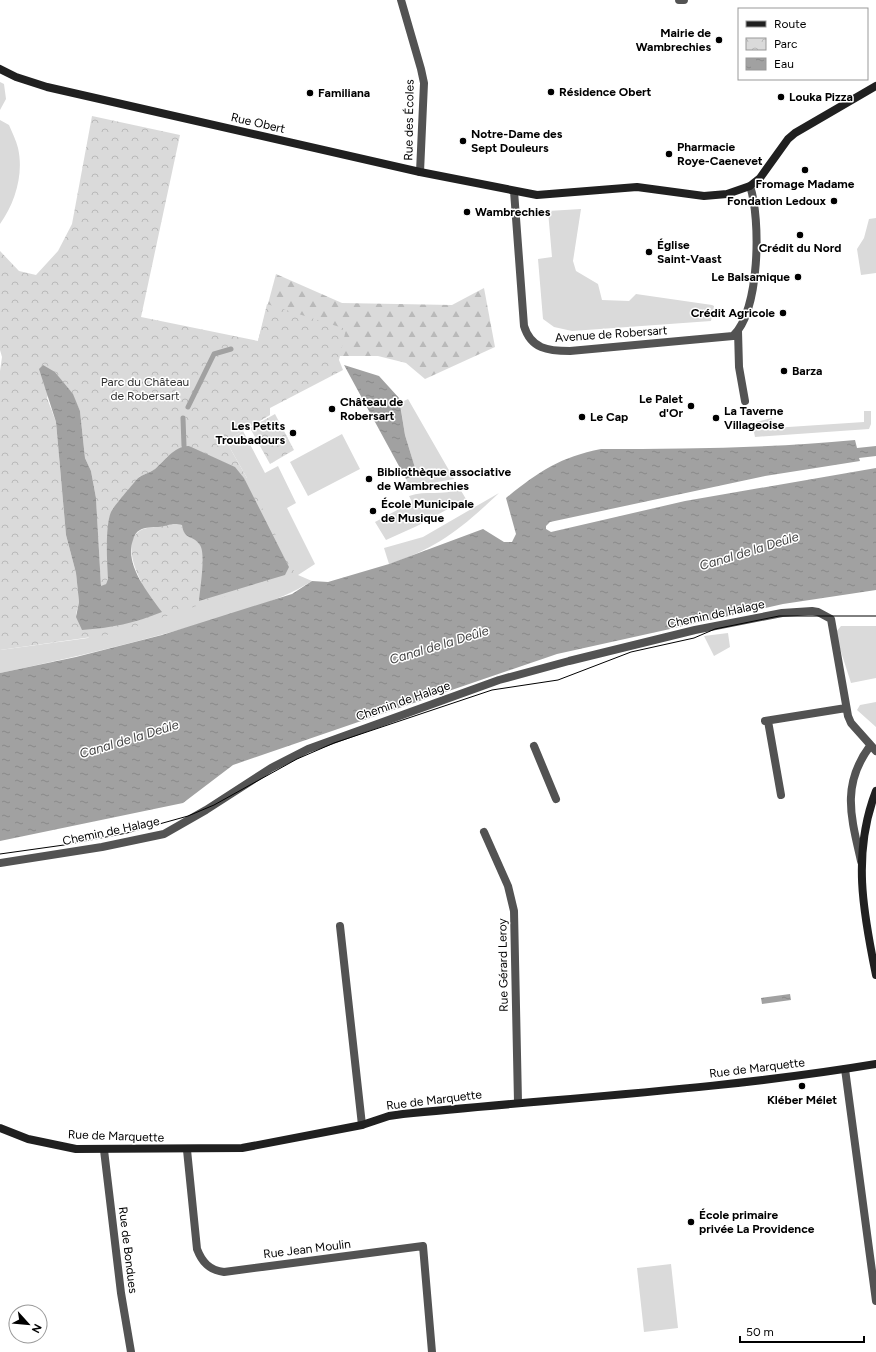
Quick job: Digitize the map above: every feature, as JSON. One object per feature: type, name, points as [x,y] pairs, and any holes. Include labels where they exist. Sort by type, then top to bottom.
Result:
[{"type":"street","name":"Rue des Écoles","points":[[401,0],[424,84],[420,172]]},
{"type":"street","points":[[679,0],[684,0]]},
{"type":"street","name":"Rue Obert","points":[[0,69],[16,77],[47,88],[420,172],[514,191],[547,196],[637,187],[704,196],[719,196],[750,186]]},
{"type":"street","points":[[745,401],[739,367],[738,331],[743,324],[750,300],[757,250],[754,203],[750,186],[768,168],[788,140],[802,128],[876,86]]},
{"type":"street","name":"Avenue de Robersart","points":[[514,191],[524,326],[527,335],[540,347],[556,351],[570,351],[727,337],[733,336],[738,331]]},
{"type":"street","name":"Chemin de Halage","points":[[0,863],[102,847],[164,834],[201,814],[271,768],[308,749],[499,680],[695,630],[782,613],[812,611],[818,612],[831,619],[846,708]]},
{"type":"street","points":[[781,795],[766,721],[846,708],[851,723],[873,749],[862,757],[852,782],[852,808],[861,861],[866,919],[876,975]]},
{"type":"street","points":[[534,746],[556,799]]},
{"type":"street","points":[[861,861],[864,827],[876,791]]},
{"type":"street","name":"Rue Gérard Leroy","points":[[484,832],[508,886],[514,911],[518,1102]]},
{"type":"street","points":[[340,926],[362,1126]]},
{"type":"street","name":"Rue de Marquette","points":[[0,1128],[18,1136],[44,1144],[76,1149],[187,1150],[250,1148],[362,1126],[389,1116],[403,1114],[518,1102],[704,1086],[876,1064]]},
{"type":"street","points":[[845,1069],[876,1301]]},
{"type":"street","name":"Rue de Bondues","points":[[104,1150],[130,1352]]},
{"type":"street","name":"Rue Jean Moulin","points":[[187,1150],[198,1249],[202,1260],[212,1269],[224,1272],[423,1246],[432,1352]]},
{"type":"green space","points":[[0,82],[4,84],[6,99],[0,110]]},
{"type":"green space","name":"Parc du Château de Robersart","points":[[92,116],[180,135],[141,317],[258,341],[267,304],[346,329],[339,360],[343,370],[270,408],[270,415],[226,441],[247,478],[295,573],[113,634],[0,650],[0,371],[2,357],[0,350],[0,251],[19,271],[36,275],[58,251],[72,224]],"holes":[[[55,372],[72,394],[80,411],[85,458],[91,471],[96,498],[101,587],[106,584],[108,579],[107,541],[110,516],[114,508],[139,477],[154,470],[167,457],[189,446],[209,457],[233,467],[247,482],[253,494],[232,591],[200,601],[203,563],[202,549],[200,545],[195,539],[185,533],[182,524],[172,524],[143,529],[135,535],[132,542],[134,562],[137,573],[147,592],[162,612],[79,621],[76,614],[79,602],[76,573],[66,535],[56,422],[47,398]]]},
{"type":"green space","points":[[0,120],[9,125],[14,136],[20,158],[20,168],[14,198],[0,224]]},
{"type":"green space","points":[[581,209],[573,261],[576,271],[598,284],[602,300],[629,301],[636,294],[712,305],[714,306],[711,321],[572,331],[554,327],[543,319],[538,259],[552,257],[548,211]]},
{"type":"green space","points":[[876,218],[876,273],[861,275],[857,249],[864,238],[869,219]]},
{"type":"green space","points":[[276,274],[342,303],[452,305],[484,288],[495,347],[425,379],[406,363],[378,356],[340,356],[258,341]]},
{"type":"green space","points":[[408,399],[454,479],[410,487],[406,479],[413,476],[416,471],[405,435],[400,403]]},
{"type":"green space","points":[[864,411],[871,411],[871,424],[869,429],[755,437],[752,423],[772,418],[773,428],[864,422]]},
{"type":"green space","points":[[275,414],[294,450],[270,464],[250,428]]},
{"type":"green space","points":[[243,431],[265,473],[278,466],[296,503],[287,508],[315,564],[298,575],[312,581],[289,594],[213,620],[107,649],[0,673],[0,650],[88,638],[247,478],[226,441]]},
{"type":"green space","points":[[342,434],[360,469],[308,496],[290,462]]},
{"type":"green space","points":[[460,489],[466,499],[417,526],[386,540],[375,522],[412,502],[409,496],[422,493],[447,492]]},
{"type":"green space","points":[[499,493],[461,527],[436,544],[389,564],[384,548],[423,537]]},
{"type":"green space","points":[[841,626],[876,626],[876,678],[851,683],[835,633]]},
{"type":"green space","points":[[728,633],[730,647],[714,656],[704,636]]},
{"type":"green space","points":[[876,702],[876,727],[857,710],[860,705]]},
{"type":"green space","points":[[671,1264],[678,1328],[644,1332],[637,1268]]},
{"type":"water","points":[[43,365],[55,372],[73,394],[80,411],[85,458],[91,471],[96,498],[101,586],[106,584],[108,579],[107,535],[111,512],[138,478],[151,472],[166,458],[184,446],[189,446],[235,467],[244,478],[289,567],[285,575],[199,601],[203,563],[202,549],[200,545],[195,539],[185,533],[182,525],[179,524],[144,528],[135,534],[131,549],[132,559],[144,587],[162,612],[123,624],[82,630],[76,617],[79,602],[76,573],[66,535],[56,422],[39,369]]},
{"type":"water","points":[[344,365],[379,376],[399,398],[405,435],[416,471],[413,476],[406,479]]},
{"type":"water","name":"Canal de la Deûle","points":[[855,440],[857,448],[876,446],[876,456],[859,458],[860,461],[765,476],[550,522],[546,526],[546,529],[551,532],[685,501],[876,468],[876,590],[783,604],[557,654],[233,765],[183,803],[0,841],[0,673],[76,657],[162,635],[292,594],[312,581],[328,582],[389,564],[483,529],[504,542],[512,542],[516,534],[506,498],[539,473],[561,461],[586,452],[601,449],[728,448]]},
{"type":"water","points":[[790,994],[791,1000],[762,1004],[761,998]]},
{"type":"waterway","points":[[188,407],[214,354],[231,349]]},
{"type":"waterway","points":[[183,418],[184,446]]},
{"type":"tram line","points":[[0,854],[64,845],[127,833],[188,816],[214,805],[297,759],[334,743],[492,690],[558,680],[631,652],[694,638],[715,629],[779,616],[876,616]]},
{"type":"place","name":"Mairie de Wambrechies","points":[[719,40]]},
{"type":"place","name":"Résidence Obert","points":[[551,92]]},
{"type":"place","name":"Familiana","points":[[310,93]]},
{"type":"place","name":"Louka Pizza","points":[[781,97]]},
{"type":"place","name":"Notre-Dame des Sept Douleurs","points":[[463,141]]},
{"type":"place","name":"Pharmacie Roye-Caenevet","points":[[669,154]]},
{"type":"place","name":"Fromage Madame","points":[[805,170]]},
{"type":"place","name":"Fondation Ledoux","points":[[834,201]]},
{"type":"place","name":"Wambrechies","points":[[467,212]]},
{"type":"place","name":"Crédit du Nord","points":[[800,235]]},
{"type":"place","name":"Église Saint-Vaast","points":[[649,252]]},
{"type":"place","name":"Le Balsamique","points":[[798,277]]},
{"type":"place","name":"Crédit Agricole","points":[[783,313]]},
{"type":"place","name":"Barza","points":[[784,371]]},
{"type":"place","name":"Le Palet d'Or","points":[[691,406]]},
{"type":"place","name":"Château de Robersart","points":[[332,409]]},
{"type":"place","name":"Le Cap","points":[[582,417]]},
{"type":"place","name":"La Taverne Villageoise","points":[[716,418]]},
{"type":"place","name":"Les Petits Troubadours","points":[[293,433]]},
{"type":"place","name":"Bibliothèque associative de Wambrechies","points":[[369,479]]},
{"type":"place","name":"École Municipale de Musique","points":[[373,511]]},
{"type":"place","name":"Kléber Mélet","points":[[802,1086]]},
{"type":"place","name":"École primaire privée La Providence","points":[[691,1222]]}]
